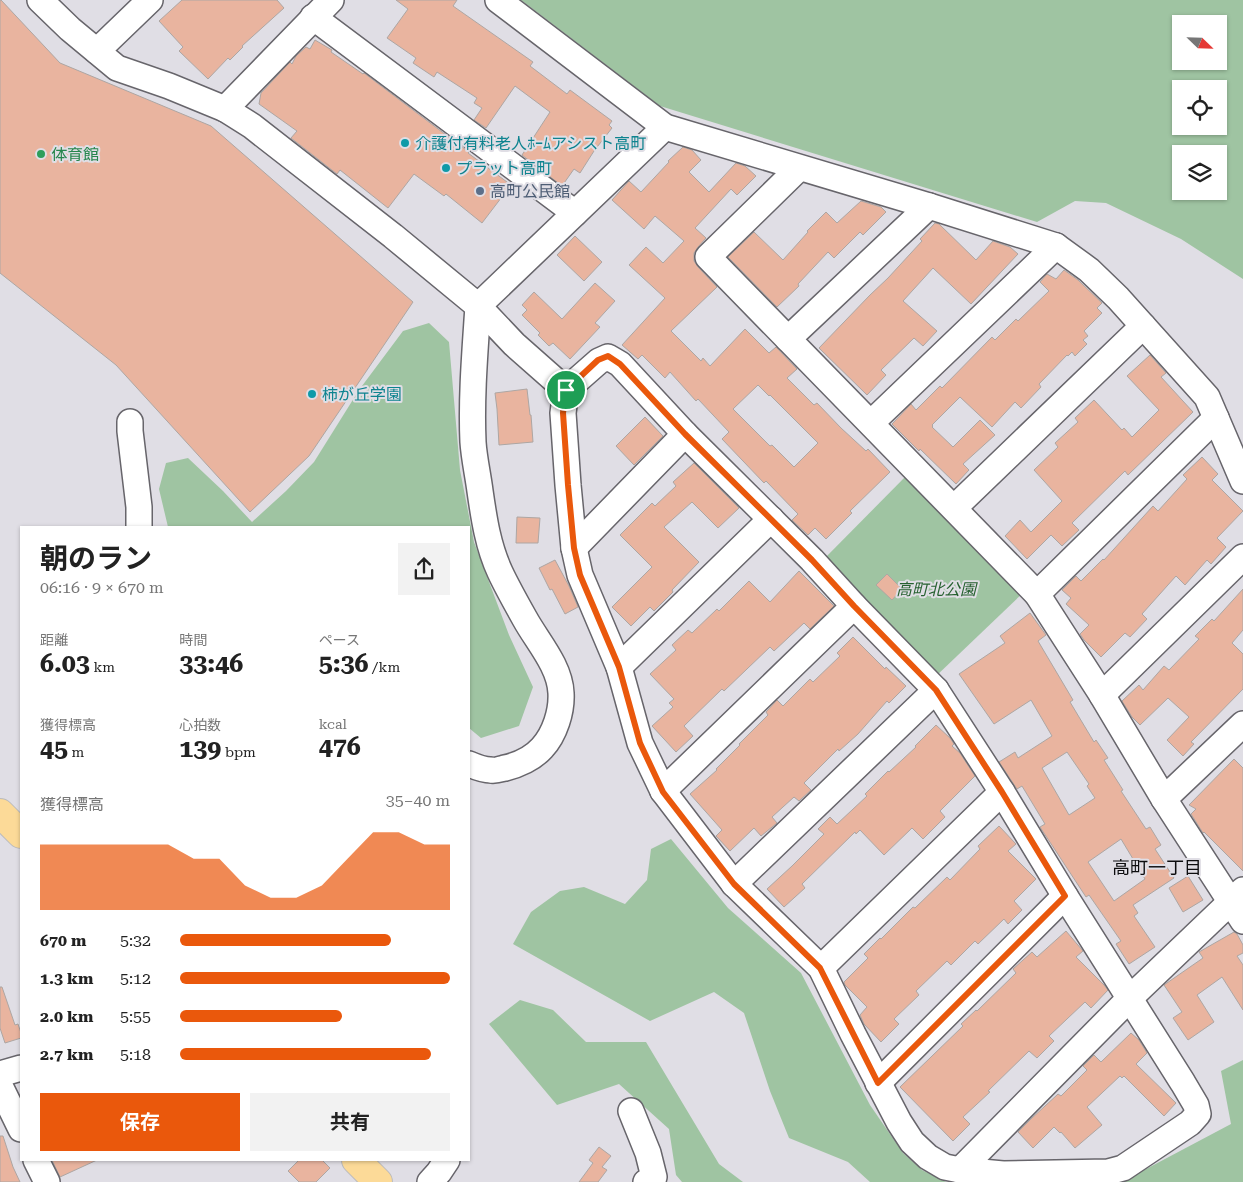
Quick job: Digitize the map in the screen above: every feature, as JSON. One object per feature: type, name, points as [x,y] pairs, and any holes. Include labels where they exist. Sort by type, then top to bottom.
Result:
[{"type":"main road","points":[[0,813],[20,833]]},
{"type":"main road","points":[[357,1161],[378,1182]]},
{"type":"street","points":[[40,0],[96,52],[117,68],[169,86],[225,109],[252,126],[393,236],[478,306],[514,344],[566,390]]},
{"type":"street","points":[[96,52],[150,0]]},
{"type":"street","points":[[498,0],[665,127],[1056,246],[1089,270],[1118,298],[1207,397],[1243,481]]},
{"type":"street","points":[[225,109],[322,8],[575,212]]},
{"type":"street","points":[[470,764],[491,770],[502,769],[515,766],[542,749],[557,723],[561,693],[554,666],[524,618],[500,572],[484,523],[473,443],[473,380],[478,306],[665,127]]},
{"type":"street","points":[[799,168],[708,256],[1037,594],[1102,695],[1164,799],[1239,904],[1130,998],[960,1170]]},
{"type":"street","points":[[788,339],[929,206]]},
{"type":"street","points":[[871,423],[1056,246]]},
{"type":"street","points":[[954,508],[1143,326]]},
{"type":"street","points":[[608,356],[620,364],[685,434],[812,560],[936,690],[1184,1083],[1196,1105],[1198,1114],[1190,1123],[1123,1168],[1108,1172],[1003,1174],[945,1167],[928,1157],[912,1142],[899,1122],[820,968],[734,884],[663,792],[640,743],[619,667],[580,575],[574,548],[568,485],[563,413],[566,390],[598,360],[608,356]]},
{"type":"street","points":[[1037,594],[1216,418]]},
{"type":"street","points":[[130,422],[139,507],[139,526]]},
{"type":"street","points":[[574,548],[685,434]]},
{"type":"street","points":[[619,667],[771,519]]},
{"type":"street","points":[[1102,695],[1243,557]]},
{"type":"street","points":[[663,792],[854,606]]},
{"type":"street","points":[[734,884],[936,690]]},
{"type":"street","points":[[1164,799],[1243,724]]},
{"type":"street","points":[[820,968],[1002,792]]},
{"type":"street","points":[[878,1083],[1065,896]]},
{"type":"street","points":[[0,1074],[20,1068]]},
{"type":"street","points":[[0,1086],[20,1126]]},
{"type":"street","points":[[631,1111],[648,1153],[654,1177],[646,1182]]},
{"type":"street","points":[[36,1161],[47,1182]]},
{"type":"street","points":[[430,1182],[446,1161]]},
{"type":"green space","points":[[521,0],[1243,0],[1243,279],[1181,239],[1106,203],[1075,201],[1037,222],[660,106]]},
{"type":"green space","points":[[429,323],[449,342],[460,470],[474,542],[509,635],[533,687],[519,726],[481,738],[470,729],[470,526],[168,526],[159,489],[166,463],[188,458],[252,522],[314,462],[359,390],[403,331]]},
{"type":"green space","name":"高町北公園","points":[[909,473],[1025,591],[934,678],[823,560]]},
{"type":"green space","points":[[671,839],[728,908],[801,973],[870,1105],[903,1153],[922,1170],[946,1182],[870,1182],[848,1162],[789,1138],[770,1091],[744,1013],[714,992],[650,1021],[513,944],[531,912],[560,891],[584,887],[625,904],[647,880],[651,849]]},
{"type":"green space","points":[[520,1000],[553,1010],[586,1042],[646,1042],[719,1164],[743,1182],[682,1182],[676,1175],[669,1129],[619,1084],[557,1105],[489,1024]]},
{"type":"green space","points":[[1243,1060],[1243,1182],[1086,1182],[1131,1177],[1231,1124],[1221,1071]]},
{"type":"building","points":[[0,0],[60,63],[211,126],[413,302],[309,456],[250,512],[116,365],[0,273]]},
{"type":"building","points":[[182,0],[277,0],[284,8],[242,46],[230,60],[228,58],[208,79],[179,51],[183,47],[159,21]]},
{"type":"building","points":[[396,0],[457,0],[453,6],[533,62],[530,66],[567,94],[570,90],[612,121],[609,125],[612,128],[580,173],[574,169],[562,186],[522,155],[550,112],[515,86],[486,128],[474,120],[482,108],[474,103],[477,98],[437,72],[434,77],[413,63],[416,58],[387,38],[408,9]]},
{"type":"building","points":[[315,40],[364,73],[511,185],[482,223],[446,194],[444,196],[414,174],[388,208],[340,170],[337,174],[291,138],[297,131],[259,104],[261,93],[290,62],[292,64],[296,56],[306,47],[310,49]]},
{"type":"building","points":[[683,147],[692,150],[701,160],[689,172],[709,192],[736,163],[745,166],[756,176],[737,195],[731,189],[695,228],[706,238],[694,253],[694,261],[717,287],[671,331],[701,361],[703,358],[710,366],[745,329],[769,353],[776,347],[797,369],[787,378],[814,405],[817,403],[866,451],[868,449],[890,472],[850,511],[852,513],[826,539],[815,528],[808,535],[792,520],[798,514],[766,481],[764,483],[722,439],[729,432],[698,399],[696,401],[670,372],[665,378],[642,355],[638,359],[622,345],[665,298],[629,265],[646,247],[663,263],[684,241],[655,216],[644,229],[612,200],[629,181],[641,192]],"holes":[[[758,385],[818,443],[794,467],[733,409]]]},
{"type":"building","points":[[861,201],[881,207],[886,212],[863,235],[860,232],[834,258],[828,252],[798,284],[799,286],[777,307],[728,257],[754,232],[783,260],[826,212],[837,223]]},
{"type":"building","points":[[935,223],[939,224],[976,260],[993,241],[1010,247],[1018,254],[971,304],[933,268],[903,301],[937,331],[923,346],[914,338],[881,370],[886,375],[867,395],[819,348],[888,278],[922,241],[920,239]]},
{"type":"building","points":[[575,236],[602,262],[584,281],[557,255]]},
{"type":"building","points":[[1064,270],[1078,280],[1102,303],[1097,308],[1102,313],[1084,331],[1088,336],[1083,340],[1087,344],[1075,356],[1072,352],[1067,355],[1039,384],[1041,387],[1021,408],[1015,402],[992,427],[960,397],[932,425],[953,447],[980,420],[995,435],[963,464],[969,470],[956,484],[892,424],[911,404],[916,410],[940,386],[942,388],[992,337],[995,340],[1049,291],[1040,282],[1047,274],[1056,279]]},
{"type":"building","points":[[595,283],[615,301],[595,323],[600,327],[570,359],[553,343],[549,346],[538,335],[540,333],[522,315],[527,310],[522,305],[534,292],[562,319]]},
{"type":"building","points":[[1150,355],[1166,373],[1161,377],[1193,412],[1128,475],[1125,471],[1072,523],[1079,530],[1062,546],[1051,535],[1027,559],[1005,536],[1020,520],[1031,532],[1062,501],[1034,470],[1058,447],[1055,443],[1078,422],[1075,418],[1094,400],[1122,430],[1124,428],[1132,437],[1159,410],[1127,376]]},
{"type":"building","points":[[527,389],[533,442],[499,445],[495,393]]},
{"type":"building","points":[[645,417],[663,436],[634,465],[616,446]]},
{"type":"building","points":[[1202,457],[1218,474],[1212,480],[1243,511],[1217,538],[1226,547],[1211,564],[1207,560],[1185,585],[1176,576],[1142,614],[1147,619],[1130,637],[1125,633],[1101,657],[1080,634],[1089,625],[1066,604],[1071,598],[1062,590],[1076,576],[1081,581],[1104,560],[1153,506],[1158,511],[1187,479],[1183,475]]},
{"type":"building","points":[[694,463],[739,508],[718,528],[692,502],[664,527],[699,562],[654,611],[650,607],[631,626],[612,607],[652,567],[620,535],[652,503],[655,506],[676,486],[673,482]]},
{"type":"building","points":[[517,517],[540,518],[538,543],[516,543]]},
{"type":"building","points":[[555,560],[578,607],[565,614],[539,568]]},
{"type":"building","points":[[799,571],[834,606],[810,629],[804,623],[774,651],[770,647],[724,691],[722,689],[684,726],[693,736],[676,752],[652,726],[673,707],[669,703],[674,699],[650,674],[676,650],[672,645],[688,630],[692,633],[717,609],[719,611],[749,581],[770,602]]},
{"type":"building","points":[[887,574],[902,589],[892,600],[876,585]]},
{"type":"building","points":[[1243,589],[1243,630],[1232,643],[1243,654],[1243,689],[1191,742],[1194,744],[1183,756],[1167,740],[1189,717],[1168,698],[1140,725],[1132,717],[1122,701],[1139,685],[1143,690],[1164,666],[1169,670],[1199,639],[1195,636],[1212,619],[1214,621]]},
{"type":"building","points":[[1030,613],[1046,635],[1038,641],[1073,700],[1070,702],[1094,742],[1096,740],[1108,758],[1104,760],[1123,790],[1121,791],[1146,829],[1150,827],[1161,845],[1155,849],[1174,878],[1133,905],[1138,913],[1134,916],[1155,947],[1129,964],[1116,944],[1121,941],[1089,895],[1086,897],[1040,827],[1045,824],[1022,786],[1017,789],[999,762],[1015,752],[1018,758],[1052,736],[1031,700],[994,724],[959,674],[1005,643],[1000,636]],"holes":[[[1067,752],[1089,784],[1087,786],[1095,798],[1069,815],[1042,768]],[[1121,839],[1145,879],[1114,901],[1088,862]]]},
{"type":"building","points":[[853,637],[885,669],[886,667],[906,686],[889,703],[887,701],[858,734],[839,751],[838,749],[804,783],[811,790],[799,801],[794,797],[772,817],[777,823],[761,836],[754,828],[730,851],[716,836],[722,830],[690,794],[717,770],[739,744],[768,715],[766,712],[777,700],[783,706],[810,679],[813,682],[840,656],[837,653]]},
{"type":"building","points":[[936,725],[950,738],[954,744],[952,746],[960,753],[975,776],[940,811],[945,817],[923,839],[912,828],[884,855],[860,830],[856,834],[855,832],[802,884],[805,888],[784,907],[767,889],[824,834],[818,829],[830,817],[837,824]]},
{"type":"building","points":[[1234,759],[1243,768],[1243,871],[1203,833],[1191,814],[1196,809],[1189,805]]},
{"type":"building","points":[[999,826],[1016,844],[1008,851],[1036,879],[1014,901],[1022,910],[1008,924],[1004,919],[978,944],[975,941],[951,965],[947,961],[916,991],[919,995],[894,1019],[899,1024],[881,1042],[864,1024],[860,1015],[867,1007],[844,982],[868,958],[864,954],[947,877],[950,880],[980,849],[978,846]]},
{"type":"building","points":[[1188,876],[1203,900],[1183,912],[1169,888]]},
{"type":"building","points":[[1066,931],[1083,951],[1076,957],[1108,990],[1091,1008],[1085,1002],[1049,1036],[1054,1041],[1037,1058],[1029,1051],[963,1117],[970,1124],[953,1141],[900,1087],[963,1026],[961,1024],[1016,973],[1013,969],[1032,952],[1037,957]]},
{"type":"building","points":[[1234,932],[1243,945],[1243,953],[1237,956],[1243,965],[1243,1010],[1222,977],[1197,995],[1214,1022],[1188,1040],[1173,1018],[1182,1012],[1164,985],[1203,958],[1199,952]]},
{"type":"building","points":[[0,987],[2,987],[15,1025],[18,1024],[20,1038],[5,1043],[0,1028]]},
{"type":"building","points":[[1131,1033],[1139,1040],[1147,1053],[1136,1064],[1176,1103],[1164,1116],[1124,1076],[1122,1078],[1120,1076],[1087,1107],[1102,1125],[1075,1148],[1054,1127],[1033,1148],[1018,1132],[1058,1094],[1061,1096],[1087,1070],[1083,1066],[1094,1055],[1101,1062]]},
{"type":"building","points":[[0,1136],[3,1136],[20,1182],[0,1182]]},
{"type":"building","points":[[599,1147],[611,1156],[602,1167],[607,1170],[598,1182],[579,1182],[593,1163],[589,1160]]},
{"type":"building","points":[[52,1161],[95,1161],[60,1177]]},
{"type":"building","points":[[298,1161],[323,1161],[330,1168],[316,1182],[299,1182],[288,1171]]},
{"type":"place","name":"介護付有料老人ﾎｰﾑアシスト高町","points":[[405,143]]},
{"type":"place","name":"体育館","points":[[41,154]]},
{"type":"place","name":"プラット高町","points":[[446,168]]},
{"type":"place","name":"高町公民館","points":[[480,191]]},
{"type":"place","name":"柿が丘学園","points":[[312,394]]},
{"type":"district","name":"高町一丁目","points":[[1157,868]]},
{"type":"route","points":[[608,356],[620,364],[685,434],[812,560],[936,690],[1002,792],[1065,896],[878,1083],[820,968],[734,884],[663,792],[640,743],[619,667],[580,575],[574,548],[563,413],[566,390],[598,360],[608,356]]}]
